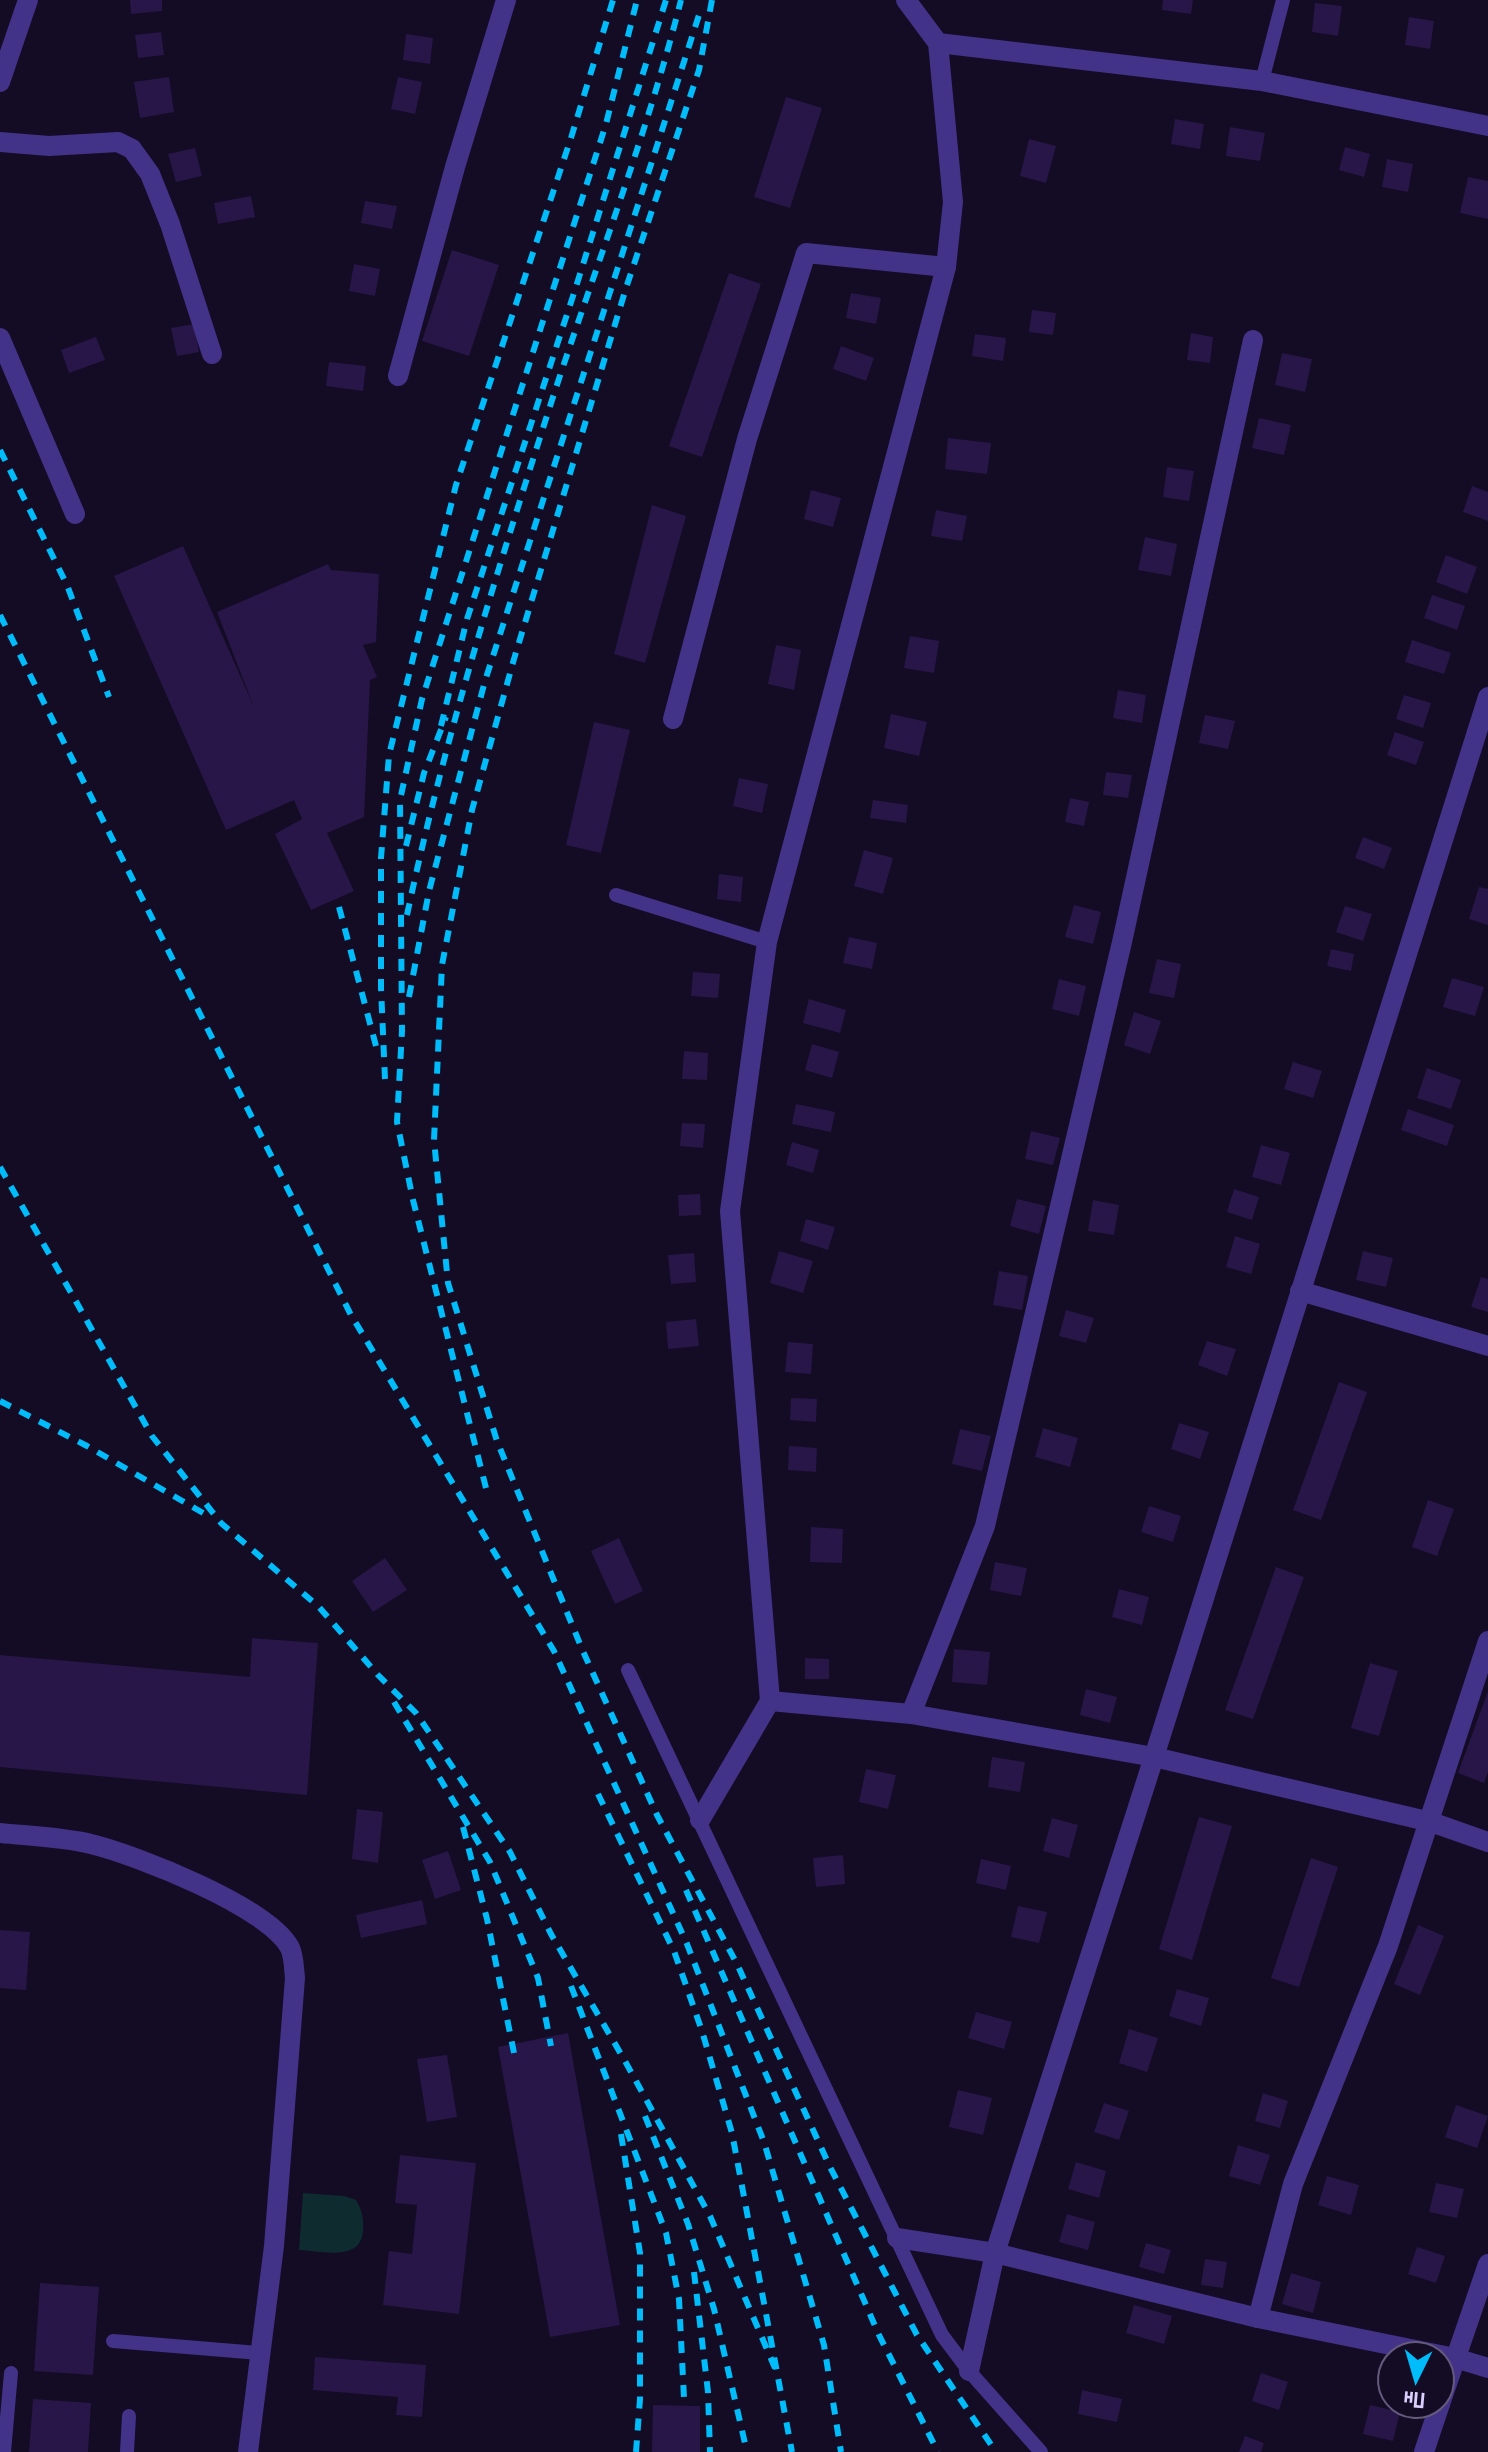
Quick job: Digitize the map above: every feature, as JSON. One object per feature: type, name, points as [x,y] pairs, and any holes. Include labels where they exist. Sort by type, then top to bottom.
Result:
[{"type":"street","points":[[0,82],[28,0]]},
{"type":"street","points":[[398,376],[455,167],[506,0]]},
{"type":"street","points":[[700,1820],[770,1701],[730,1211],[767,942],[946,267],[953,202],[938,43],[906,0]]},
{"type":"street","points":[[938,43],[1262,81],[1488,126]]},
{"type":"street","points":[[0,142],[49,146],[118,142],[132,149],[150,174],[170,224],[212,354]]},
{"type":"street","points":[[673,719],[747,439],[806,253],[946,267]]},
{"type":"street","points":[[0,338],[75,514]]},
{"type":"street","points":[[911,1714],[985,1526],[1122,942],[1253,340]]},
{"type":"street","points":[[969,2371],[995,2253],[1488,697]]},
{"type":"street","points":[[1300,1291],[1488,1346]]},
{"type":"street","points":[[1258,2318],[1293,2184],[1388,1946],[1488,1641]]},
{"type":"street","points":[[770,1701],[911,1714],[1154,1757],[1431,1822],[1488,1842]]},
{"type":"street","points":[[0,1833],[88,1843],[125,1853],[232,1902],[271,1928],[290,1948],[295,1978],[274,2246],[248,2452]]},
{"type":"street","points":[[897,2238],[995,2253],[1258,2318],[1376,2342]]},
{"type":"street","points":[[1456,2355],[1488,2264]]},
{"type":"street","points":[[1456,2358],[1488,2368]]},
{"type":"street","points":[[1424,2452],[1435,2420]]},
{"type":"lane","points":[[1262,81],[1283,0]]},
{"type":"lane","points":[[616,895],[767,942]]},
{"type":"lane","points":[[628,1670],[942,2335],[969,2371],[1041,2452]]},
{"type":"lane","points":[[113,2341],[260,2353]]},
{"type":"lane","points":[[4,2452],[11,2373]]},
{"type":"lane","points":[[127,2452],[129,2416]]},
{"type":"green space","points":[[303,2193],[356,2200],[362,2215],[361,2241],[348,2251],[328,2253],[299,2250]]},
{"type":"building","points":[[130,0],[162,0],[162,11],[131,14]]},
{"type":"building","points":[[1163,0],[1193,0],[1191,14],[1162,10]]},
{"type":"building","points":[[1315,3],[1342,6],[1338,36],[1312,32]]},
{"type":"building","points":[[1409,17],[1434,21],[1430,49],[1405,45]]},
{"type":"building","points":[[161,32],[164,55],[138,58],[135,35]]},
{"type":"building","points":[[406,34],[433,38],[430,64],[403,60]]},
{"type":"building","points":[[169,77],[174,112],[140,118],[134,82]]},
{"type":"building","points":[[398,77],[422,82],[415,114],[391,109]]},
{"type":"building","points":[[786,97],[822,108],[790,208],[754,197]]},
{"type":"building","points":[[1175,119],[1204,124],[1200,149],[1171,144]]},
{"type":"building","points":[[1230,127],[1265,133],[1260,161],[1226,156]]},
{"type":"building","points":[[1029,139],[1056,146],[1046,183],[1020,176]]},
{"type":"building","points":[[1345,147],[1370,154],[1364,177],[1339,170]]},
{"type":"building","points":[[195,148],[202,176],[176,182],[168,154]]},
{"type":"building","points":[[1387,159],[1413,164],[1408,192],[1382,187]]},
{"type":"building","points":[[1468,177],[1488,181],[1488,219],[1460,213]]},
{"type":"building","points":[[251,196],[255,217],[218,224],[214,203]]},
{"type":"building","points":[[365,201],[397,206],[392,229],[361,223]]},
{"type":"building","points":[[452,250],[499,265],[469,356],[422,341]]},
{"type":"building","points":[[354,264],[380,269],[375,296],[349,291]]},
{"type":"building","points":[[729,273],[761,284],[702,457],[669,446]]},
{"type":"building","points":[[851,293],[881,298],[876,324],[846,318]]},
{"type":"building","points":[[1032,310],[1056,313],[1053,335],[1029,332]]},
{"type":"building","points":[[194,324],[199,352],[177,356],[171,328]]},
{"type":"building","points":[[1191,333],[1213,337],[1210,363],[1187,360]]},
{"type":"building","points":[[975,334],[1006,338],[1003,361],[972,356]]},
{"type":"building","points":[[96,337],[105,360],[69,373],[61,350]]},
{"type":"building","points":[[841,346],[874,358],[866,381],[833,369]]},
{"type":"building","points":[[1282,353],[1312,359],[1305,392],[1275,385]]},
{"type":"building","points":[[329,362],[366,366],[363,391],[326,386]]},
{"type":"building","points":[[1259,418],[1291,425],[1284,455],[1252,448]]},
{"type":"building","points":[[948,438],[991,443],[987,474],[945,469]]},
{"type":"building","points":[[1167,467],[1194,471],[1189,501],[1163,497]]},
{"type":"building","points":[[1472,486],[1488,492],[1488,521],[1463,512]]},
{"type":"building","points":[[811,490],[841,498],[833,527],[804,519]]},
{"type":"building","points":[[652,505],[686,516],[645,663],[614,654]]},
{"type":"building","points":[[936,510],[967,516],[962,541],[931,536]]},
{"type":"building","points":[[1145,537],[1177,544],[1171,576],[1138,570]]},
{"type":"building","points":[[183,546],[253,705],[217,612],[328,564],[331,570],[379,574],[376,642],[363,645],[377,677],[370,680],[364,817],[327,833],[354,891],[311,910],[275,834],[302,819],[294,800],[226,830],[114,576]]},
{"type":"building","points":[[1446,555],[1477,567],[1467,594],[1436,582]]},
{"type":"building","points":[[1432,595],[1465,606],[1457,630],[1424,618]]},
{"type":"building","points":[[910,636],[939,641],[934,673],[904,668]]},
{"type":"building","points":[[1412,640],[1451,653],[1444,674],[1405,662]]},
{"type":"building","points":[[776,645],[801,650],[794,690],[768,684]]},
{"type":"building","points":[[1118,690],[1146,695],[1142,723],[1113,718]]},
{"type":"building","points":[[1404,695],[1431,703],[1423,728],[1396,719]]},
{"type":"building","points":[[891,714],[927,722],[919,756],[884,748]]},
{"type":"building","points":[[1205,715],[1235,721],[1228,749],[1199,743]]},
{"type":"building","points":[[594,722],[630,730],[601,853],[566,845]]},
{"type":"building","points":[[1395,732],[1424,742],[1416,765],[1387,755]]},
{"type":"building","points":[[1106,772],[1132,775],[1128,798],[1103,795]]},
{"type":"building","points":[[739,778],[768,784],[762,813],[733,806]]},
{"type":"building","points":[[1070,798],[1089,802],[1084,826],[1065,822]]},
{"type":"building","points":[[873,800],[908,805],[906,823],[870,818]]},
{"type":"building","points":[[1363,837],[1392,848],[1384,869],[1355,858]]},
{"type":"building","points":[[864,850],[893,858],[883,894],[854,886]]},
{"type":"building","points":[[719,874],[743,877],[741,902],[717,899]]},
{"type":"building","points":[[1479,887],[1488,889],[1488,925],[1469,919]]},
{"type":"building","points":[[1074,905],[1101,912],[1093,944],[1065,937]]},
{"type":"building","points":[[1345,906],[1372,914],[1363,941],[1336,932]]},
{"type":"building","points":[[849,937],[877,943],[872,969],[843,963]]},
{"type":"building","points":[[1331,949],[1354,954],[1351,971],[1327,966]]},
{"type":"building","points":[[1157,959],[1181,964],[1174,998],[1149,993]]},
{"type":"building","points":[[693,972],[720,974],[718,998],[691,996]]},
{"type":"building","points":[[1452,978],[1484,987],[1475,1016],[1443,1007]]},
{"type":"building","points":[[1059,979],[1086,986],[1079,1016],[1052,1009]]},
{"type":"building","points":[[809,999],[846,1010],[840,1033],[803,1023]]},
{"type":"building","points":[[1134,1012],[1161,1021],[1150,1054],[1124,1045]]},
{"type":"building","points":[[812,1044],[839,1052],[832,1078],[805,1070]]},
{"type":"building","points":[[684,1051],[708,1053],[707,1080],[682,1079]]},
{"type":"building","points":[[1293,1062],[1322,1071],[1313,1098],[1284,1089]]},
{"type":"building","points":[[1427,1068],[1461,1080],[1451,1109],[1417,1098]]},
{"type":"building","points":[[796,1104],[835,1112],[831,1132],[792,1124]]},
{"type":"building","points":[[1408,1109],[1454,1125],[1447,1146],[1401,1130]]},
{"type":"building","points":[[682,1123],[705,1124],[703,1148],[680,1146]]},
{"type":"building","points":[[1031,1131],[1060,1138],[1053,1165],[1025,1159]]},
{"type":"building","points":[[792,1142],[819,1150],[813,1173],[786,1165]]},
{"type":"building","points":[[1261,1145],[1290,1153],[1281,1185],[1252,1177]]},
{"type":"building","points":[[1234,1189],[1259,1197],[1252,1220],[1227,1212]]},
{"type":"building","points":[[700,1194],[701,1215],[679,1216],[678,1195]]},
{"type":"building","points":[[1017,1199],[1046,1206],[1039,1234],[1010,1226]]},
{"type":"building","points":[[1093,1200],[1119,1205],[1114,1235],[1088,1231]]},
{"type":"building","points":[[806,1219],[835,1227],[828,1250],[800,1241]]},
{"type":"building","points":[[1235,1236],[1260,1244],[1251,1274],[1226,1267]]},
{"type":"building","points":[[779,1251],[813,1261],[803,1293],[770,1283]]},
{"type":"building","points":[[1363,1251],[1393,1258],[1386,1287],[1356,1280]]},
{"type":"building","points":[[694,1253],[696,1282],[671,1284],[668,1255]]},
{"type":"building","points":[[999,1271],[1028,1276],[1022,1310],[993,1305]]},
{"type":"building","points":[[1481,1277],[1488,1279],[1488,1312],[1471,1307]]},
{"type":"building","points":[[1066,1310],[1094,1318],[1086,1343],[1059,1336]]},
{"type":"building","points":[[696,1319],[699,1346],[668,1349],[666,1322]]},
{"type":"building","points":[[1207,1341],[1236,1349],[1227,1376],[1198,1365]]},
{"type":"building","points":[[788,1342],[813,1344],[811,1374],[785,1372]]},
{"type":"building","points":[[1339,1382],[1367,1392],[1321,1520],[1293,1510]]},
{"type":"building","points":[[791,1398],[817,1399],[816,1422],[790,1420]]},
{"type":"building","points":[[1179,1423],[1209,1432],[1200,1459],[1171,1449]]},
{"type":"building","points":[[1043,1428],[1078,1438],[1070,1467],[1035,1457]]},
{"type":"building","points":[[960,1429],[991,1436],[982,1471],[952,1464]]},
{"type":"building","points":[[789,1446],[817,1448],[816,1472],[788,1470]]},
{"type":"building","points":[[1428,1500],[1454,1509],[1437,1556],[1412,1547]]},
{"type":"building","points":[[1149,1506],[1181,1516],[1173,1542],[1141,1532]]},
{"type":"building","points":[[811,1527],[843,1529],[842,1563],[810,1562]]},
{"type":"building","points":[[619,1538],[643,1591],[615,1604],[591,1551]]},
{"type":"building","points":[[385,1558],[407,1590],[373,1612],[352,1581]]},
{"type":"building","points":[[995,1562],[1027,1568],[1021,1596],[990,1590]]},
{"type":"building","points":[[1276,1567],[1304,1577],[1253,1719],[1225,1710]]},
{"type":"building","points":[[1119,1589],[1149,1597],[1142,1625],[1112,1617]]},
{"type":"building","points":[[252,1638],[318,1643],[307,1795],[0,1767],[0,1655],[250,1677]]},
{"type":"building","points":[[954,1649],[990,1652],[987,1685],[952,1682]]},
{"type":"building","points":[[805,1658],[829,1659],[829,1679],[805,1679]]},
{"type":"building","points":[[1370,1663],[1398,1671],[1379,1736],[1351,1728]]},
{"type":"building","points":[[1086,1689],[1117,1697],[1110,1723],[1080,1715]]},
{"type":"building","points":[[1488,1691],[1488,1772],[1484,1783],[1458,1773]]},
{"type":"building","points":[[992,1757],[1025,1762],[1020,1792],[988,1787]]},
{"type":"building","points":[[866,1769],[896,1775],[888,1809],[859,1802]]},
{"type":"building","points":[[357,1809],[383,1812],[378,1863],[352,1859]]},
{"type":"building","points":[[1199,1817],[1232,1826],[1192,1960],[1159,1949]]},
{"type":"building","points":[[1052,1818],[1078,1825],[1069,1858],[1043,1851]]},
{"type":"building","points":[[448,1851],[461,1890],[435,1899],[422,1860]]},
{"type":"building","points":[[843,1855],[845,1884],[816,1887],[813,1858]]},
{"type":"building","points":[[1311,1858],[1338,1867],[1299,1987],[1271,1978]]},
{"type":"building","points":[[981,1859],[1011,1866],[1006,1890],[976,1883]]},
{"type":"building","points":[[422,1900],[427,1924],[361,1938],[356,1915]]},
{"type":"building","points":[[1018,1906],[1047,1912],[1039,1943],[1011,1937]]},
{"type":"building","points":[[1418,1925],[1444,1936],[1420,1995],[1394,1984]]},
{"type":"building","points":[[0,1930],[30,1932],[26,1990],[0,1988]]},
{"type":"building","points":[[1177,1989],[1209,1998],[1201,2026],[1169,2016]]},
{"type":"building","points":[[976,2012],[1012,2022],[1004,2049],[968,2038]]},
{"type":"building","points":[[1129,2029],[1158,2038],[1147,2072],[1119,2063]]},
{"type":"building","points":[[568,2033],[620,2325],[550,2337],[498,2047]]},
{"type":"building","points":[[447,2055],[457,2117],[427,2122],[417,2059]]},
{"type":"building","points":[[958,2090],[992,2098],[983,2135],[949,2127]]},
{"type":"building","points":[[1263,2093],[1288,2101],[1280,2128],[1255,2121]]},
{"type":"building","points":[[1104,2103],[1129,2111],[1119,2140],[1094,2132]]},
{"type":"building","points":[[1456,2105],[1488,2116],[1477,2148],[1445,2137]]},
{"type":"building","points":[[1238,2145],[1270,2155],[1260,2185],[1229,2176]]},
{"type":"building","points":[[400,2155],[476,2163],[459,2314],[383,2305],[389,2251],[412,2254],[417,2205],[395,2203]]},
{"type":"building","points":[[1076,2162],[1106,2171],[1099,2198],[1068,2189]]},
{"type":"building","points":[[1327,2176],[1359,2185],[1351,2215],[1318,2205]]},
{"type":"building","points":[[1436,2183],[1464,2189],[1457,2218],[1429,2212]]},
{"type":"building","points":[[1067,2214],[1095,2222],[1088,2250],[1059,2242]]},
{"type":"building","points":[[1146,2243],[1171,2250],[1164,2274],[1139,2267]]},
{"type":"building","points":[[1417,2247],[1445,2256],[1436,2283],[1408,2274]]},
{"type":"building","points":[[1205,2259],[1227,2262],[1223,2288],[1201,2285]]},
{"type":"building","points":[[1291,2273],[1321,2282],[1313,2313],[1282,2304]]},
{"type":"building","points":[[40,2283],[99,2287],[93,2375],[34,2371]]},
{"type":"building","points":[[1134,2305],[1172,2316],[1164,2344],[1126,2333]]},
{"type":"building","points":[[315,2357],[426,2365],[422,2417],[396,2415],[398,2397],[313,2390]]},
{"type":"building","points":[[1261,2373],[1288,2382],[1279,2410],[1252,2401]]},
{"type":"building","points":[[1082,2390],[1122,2399],[1117,2422],[1078,2414]]},
{"type":"building","points":[[33,2399],[91,2403],[88,2452],[29,2452]]},
{"type":"building","points":[[653,2405],[700,2406],[700,2452],[652,2452]]},
{"type":"building","points":[[1370,2405],[1376,2406],[1376,2420],[1398,2420],[1393,2441],[1363,2434]]},
{"type":"building","points":[[1245,2436],[1264,2443],[1261,2452],[1239,2452]]},
{"type":"railway","points":[[385,1079],[381,858],[389,755],[456,485],[571,138],[613,0]]},
{"type":"railway","points":[[486,1488],[413,1200],[397,1122],[402,1031],[400,800],[422,699],[606,124],[637,0]]},
{"type":"railway","points":[[441,726],[467,619],[666,0]]},
{"type":"railway","points":[[407,915],[438,784],[492,590],[553,397],[637,150],[681,0]]},
{"type":"railway","points":[[712,0],[699,70],[626,288],[514,659],[472,810],[442,965],[434,1140],[448,1283],[497,1441],[582,1649],[657,1815],[737,1964],[830,2167],[917,2335],[996,2452]]},
{"type":"railway","points":[[409,997],[429,891],[485,681],[699,15]]},
{"type":"railway","points":[[0,450],[67,585],[109,697]]},
{"type":"railway","points":[[0,615],[351,1315],[554,1651],[687,1944],[764,2142],[824,2345],[841,2452]]},
{"type":"railway","points":[[406,846],[424,773],[446,717]]},
{"type":"railway","points":[[339,907],[376,1046]]},
{"type":"railway","points":[[0,1167],[152,1436],[221,1523],[319,1607],[416,1713],[510,1852],[551,1934],[710,2216],[775,2368]]},
{"type":"railway","points":[[0,1401],[87,1446],[210,1517]]},
{"type":"railway","points":[[394,1702],[490,1862],[538,1978],[551,2046]]},
{"type":"railway","points":[[598,1794],[674,1951],[702,2031],[732,2133],[792,2452]]},
{"type":"railway","points":[[463,1827],[487,1919],[514,2053]]},
{"type":"railway","points":[[686,1890],[879,2335],[938,2452]]},
{"type":"railway","points":[[571,1986],[666,2233],[679,2299],[684,2398]]},
{"type":"railway","points":[[645,2116],[688,2224],[714,2309],[747,2452]]},
{"type":"railway","points":[[621,2134],[640,2253],[640,2399],[636,2452]]},
{"type":"railway","points":[[694,2272],[708,2392],[710,2452]]}]
